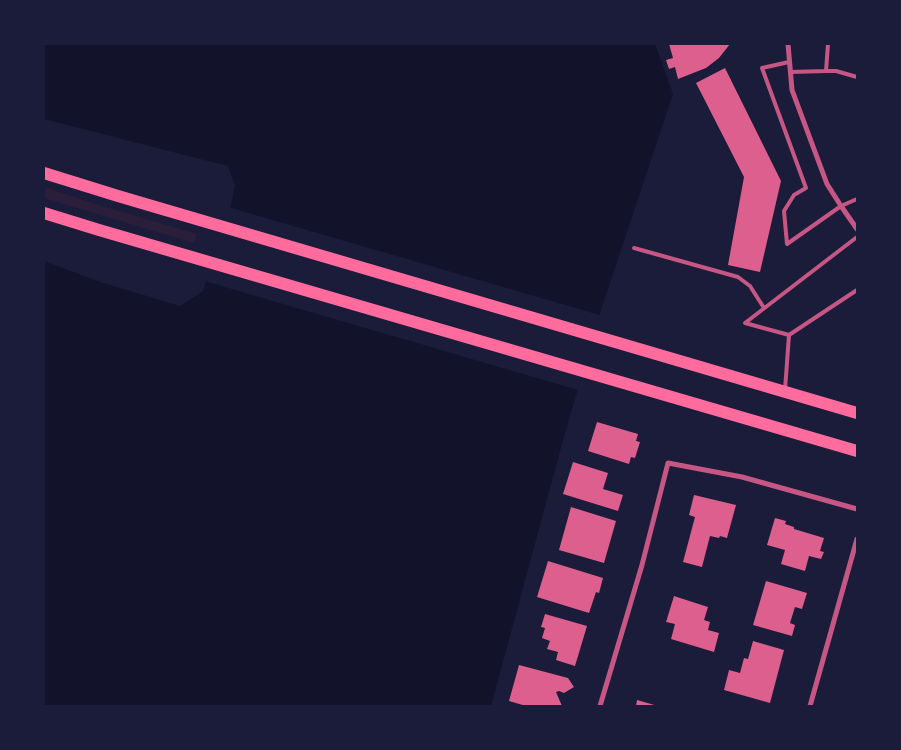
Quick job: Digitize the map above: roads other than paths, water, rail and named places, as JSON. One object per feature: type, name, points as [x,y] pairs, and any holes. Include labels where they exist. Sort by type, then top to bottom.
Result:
[{"type":"main road","points":[[44,173],[857,413]]},
{"type":"main road","points":[[44,213],[206,262],[857,451]]},
{"type":"street","points":[[788,44],[792,90],[827,184],[857,229]]},
{"type":"street","points":[[600,706],[642,565],[668,463],[742,477],[857,509]]},
{"type":"street","points":[[810,706],[857,539]]},
{"type":"lane","points":[[826,71],[828,44]]},
{"type":"lane","points":[[789,62],[762,68],[806,188],[794,195],[784,210],[787,244],[841,206],[857,199]]},
{"type":"lane","points":[[790,72],[836,71],[857,77]]},
{"type":"lane","points":[[857,237],[745,323],[790,335],[857,290]]},
{"type":"lane","points":[[634,248],[738,277],[750,286],[764,308]]},
{"type":"lane","points":[[785,392],[790,335]]}]
